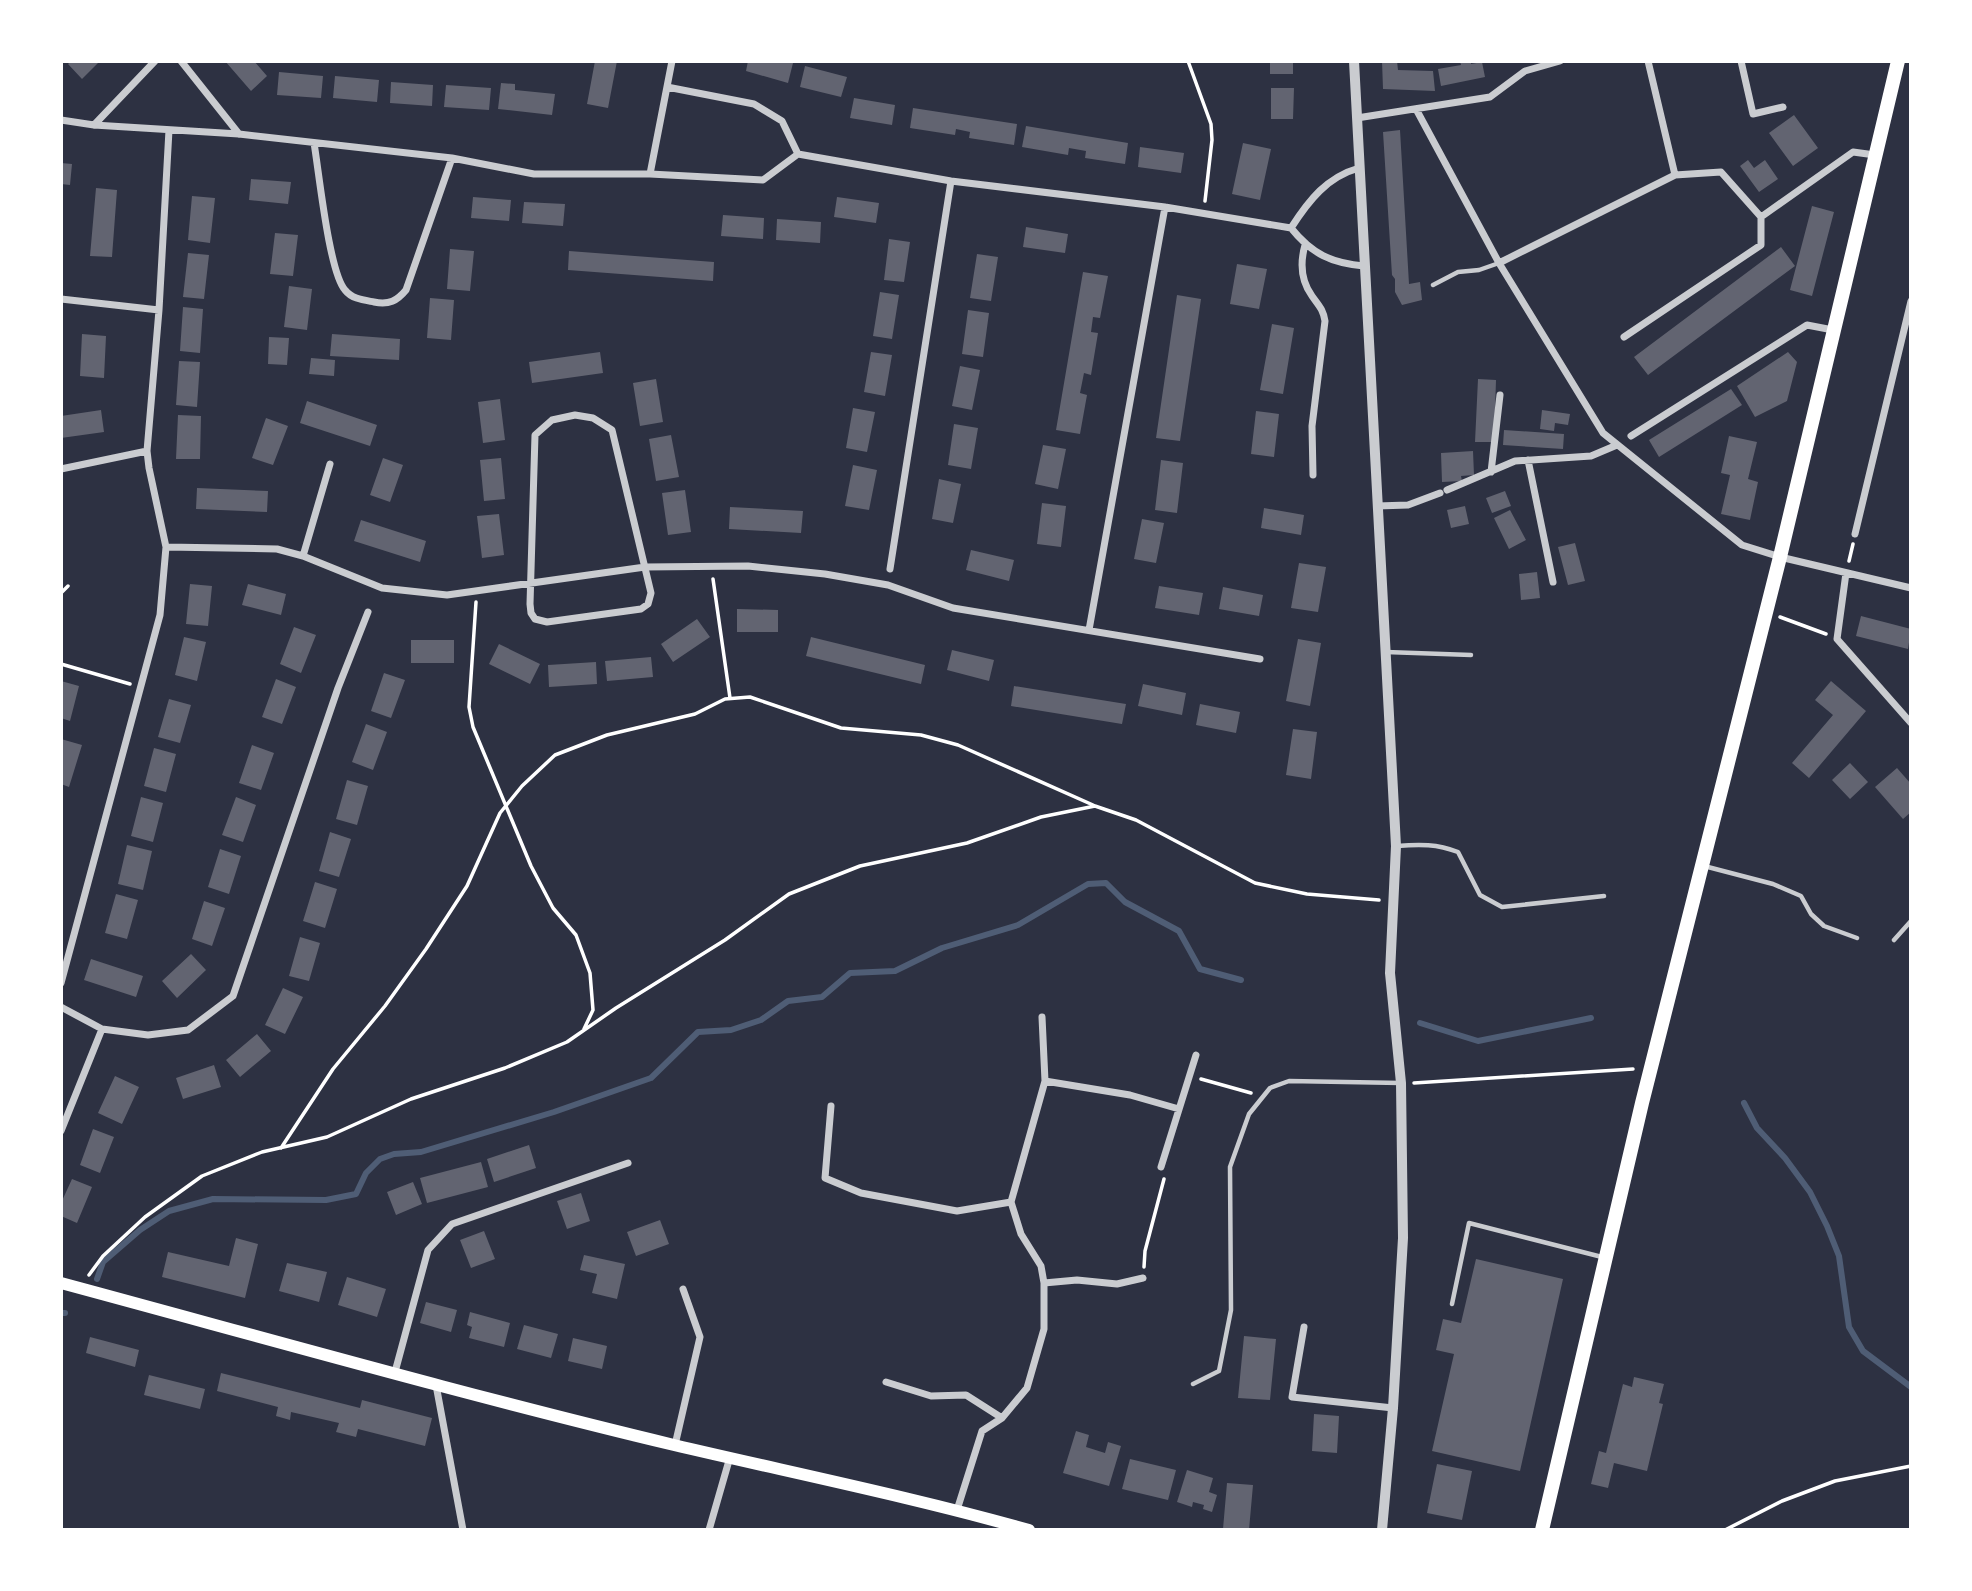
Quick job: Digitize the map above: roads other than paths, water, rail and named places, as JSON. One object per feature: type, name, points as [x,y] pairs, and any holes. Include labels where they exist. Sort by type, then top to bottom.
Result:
[{"type":"highway","points":[[1542,1530],[1651,1068],[1780,557],[1898,61]]},
{"type":"main road","points":[[61,1283],[436,1384],[676,1445],[957,1510],[1029,1530]]},
{"type":"street","points":[[94,125],[155,61]]},
{"type":"street","points":[[181,61],[239,134]]},
{"type":"street","points":[[650,174],[672,61]]},
{"type":"street","points":[[1354,61],[1396,846],[1390,973],[1401,1083],[1404,1238],[1394,1408],[1382,1530]]},
{"type":"street","points":[[1357,118],[1490,97],[1525,71],[1560,61]]},
{"type":"street","points":[[1648,61],[1675,175]]},
{"type":"street","points":[[1741,61],[1753,114],[1783,107]]},
{"type":"street","points":[[667,87],[754,104],[782,121],[797,154]]},
{"type":"street","points":[[1416,109],[1499,263],[1603,433],[1742,545],[1780,557],[1911,588]]},
{"type":"street","points":[[61,120],[94,125],[239,134],[452,158],[534,174],[650,174],[763,180],[797,154],[951,181],[1165,208],[1291,228],[1305,245],[1335,262],[1364,266]]},
{"type":"street","points":[[61,983],[160,615],[166,547],[147,451],[159,310],[169,130]]},
{"type":"street","points":[[314,143],[333,260],[341,284],[346,292],[356,299],[384,304],[398,300],[406,290],[452,158]]},
{"type":"street","points":[[1761,217],[1853,152],[1876,155]]},
{"type":"street","points":[[1291,228],[1308,201],[1327,184],[1343,172],[1359,168]]},
{"type":"street","points":[[1499,263],[1675,175],[1721,172],[1761,217],[1761,245],[1624,337]]},
{"type":"street","points":[[890,569],[951,181]]},
{"type":"street","points":[[1089,631],[1165,208]]},
{"type":"street","points":[[1305,245],[1301,259],[1304,281],[1321,306],[1325,321],[1312,426],[1313,475]]},
{"type":"street","points":[[61,299],[159,310]]},
{"type":"street","points":[[1855,534],[1911,301]]},
{"type":"street","points":[[1631,436],[1807,325],[1834,330]]},
{"type":"street","points":[[1491,472],[1500,395]]},
{"type":"street","points":[[575,415],[593,418],[612,430],[645,567],[650,593],[648,604],[641,610],[547,622],[535,619],[531,613],[536,435],[552,420],[575,415]]},
{"type":"street","points":[[1377,506],[1408,505],[1515,461],[1591,456],[1617,446]]},
{"type":"street","points":[[61,469],[147,451]]},
{"type":"street","points":[[1528,460],[1553,582]]},
{"type":"street","points":[[303,556],[330,464]]},
{"type":"street","points":[[166,547],[277,549],[303,556],[382,589],[447,595],[645,567],[748,566],[825,573],[888,585],[953,608],[1260,659]]},
{"type":"street","points":[[1846,573],[1837,639],[1911,723]]},
{"type":"street","points":[[61,1007],[102,1029],[148,1035],[188,1030],[233,996],[338,688],[368,612]]},
{"type":"street","points":[[957,1510],[982,1431],[1002,1418],[1027,1388],[1044,1329],[1044,1283],[1041,1266],[1021,1234],[1011,1202],[1045,1081],[1042,1017]]},
{"type":"street","points":[[61,1131],[102,1029]]},
{"type":"street","points":[[1161,1167],[1196,1055]]},
{"type":"street","points":[[1045,1081],[1130,1095],[1179,1109]]},
{"type":"street","points":[[831,1106],[825,1178],[861,1193],[957,1211],[1011,1202]]},
{"type":"street","points":[[395,1372],[428,1250],[452,1224],[628,1163]]},
{"type":"street","points":[[1044,1283],[1077,1280],[1117,1284],[1143,1278]]},
{"type":"street","points":[[676,1445],[700,1337],[683,1289]]},
{"type":"street","points":[[1304,1327],[1292,1397],[1394,1408]]},
{"type":"street","points":[[886,1382],[931,1395],[966,1395],[1002,1418]]},
{"type":"street","points":[[436,1384],[463,1530]]},
{"type":"street","points":[[709,1530],[730,1457]]},
{"type":"lane","points":[[1433,285],[1458,272],[1479,270],[1499,263]]},
{"type":"lane","points":[[1385,652],[1471,655]]},
{"type":"lane","points":[[1396,846],[1441,845],[1458,852],[1480,895],[1502,907],[1604,895]]},
{"type":"lane","points":[[1703,866],[1742,875],[1801,896],[1811,914],[1824,926],[1857,938]]},
{"type":"lane","points":[[1894,940],[1911,920]]},
{"type":"lane","points":[[1193,1384],[1219,1371],[1231,1310],[1230,1167],[1249,1114],[1270,1088],[1289,1081],[1401,1083]]},
{"type":"lane","points":[[1451,1304],[1469,1223],[1606,1258]]},
{"type":"waterway","points":[[97,1279],[103,1262],[140,1230],[169,1211],[213,1199],[326,1200],[356,1194],[366,1173],[380,1159],[394,1154],[421,1152],[554,1112],[651,1078],[698,1032],[731,1030],[761,1020],[788,1001],[822,997],[850,973],[895,971],[942,948],[1018,925],[1088,884],[1106,883],[1125,902],[1179,931],[1200,969],[1241,980]]},
{"type":"waterway","points":[[1420,1023],[1478,1041],[1591,1018]]},
{"type":"waterway","points":[[1744,1103],[1757,1128],[1785,1158],[1810,1192],[1827,1226],[1839,1256],[1849,1327],[1863,1351],[1911,1387]]}]
